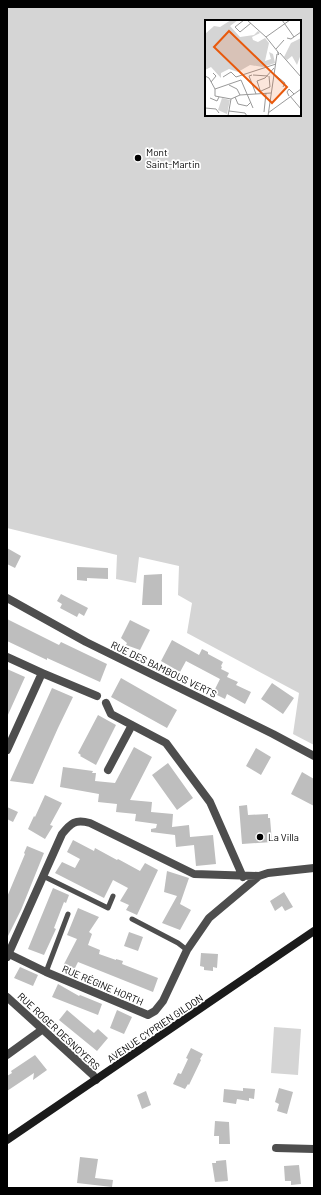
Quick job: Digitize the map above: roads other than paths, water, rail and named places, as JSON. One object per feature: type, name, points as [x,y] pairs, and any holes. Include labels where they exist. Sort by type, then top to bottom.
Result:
[{"type":"street","name":"RUE DES BAMBOUS VERTS","points":[[7,598],[86,642],[314,756]]},
{"type":"street","points":[[7,657],[97,696]]},
{"type":"street","points":[[7,750],[42,673]]},
{"type":"street","points":[[106,703],[111,714],[166,743],[210,802],[243,877]]},
{"type":"street","points":[[108,770],[132,725]]},
{"type":"street","points":[[8,956],[62,834],[70,825],[81,820],[90,822],[194,874],[243,877],[259,876]]},
{"type":"street","name":"RUE RÉGINE HORTH","points":[[8,956],[148,1015],[155,1011],[163,1001],[187,950],[209,918],[259,876],[268,873],[314,868]]},
{"type":"street","name":"AVENUE CYPRIEN GILDON","points":[[7,1140],[314,931]]},
{"type":"street","name":"RUE ROGER DESNOYERS","points":[[7,997],[94,1075],[96,1080]]},
{"type":"street","points":[[7,1055],[43,1029]]},
{"type":"street","points":[[276,1148],[314,1149]]},
{"type":"lane","points":[[44,876],[108,908],[113,896]]},
{"type":"lane","points":[[46,972],[68,914]]},
{"type":"lane","points":[[132,919],[178,943],[187,950]]},
{"type":"place","name":"Mont Saint-Martin","points":[[138,158]]},
{"type":"place","name":"La Villa","points":[[260,837]]}]
